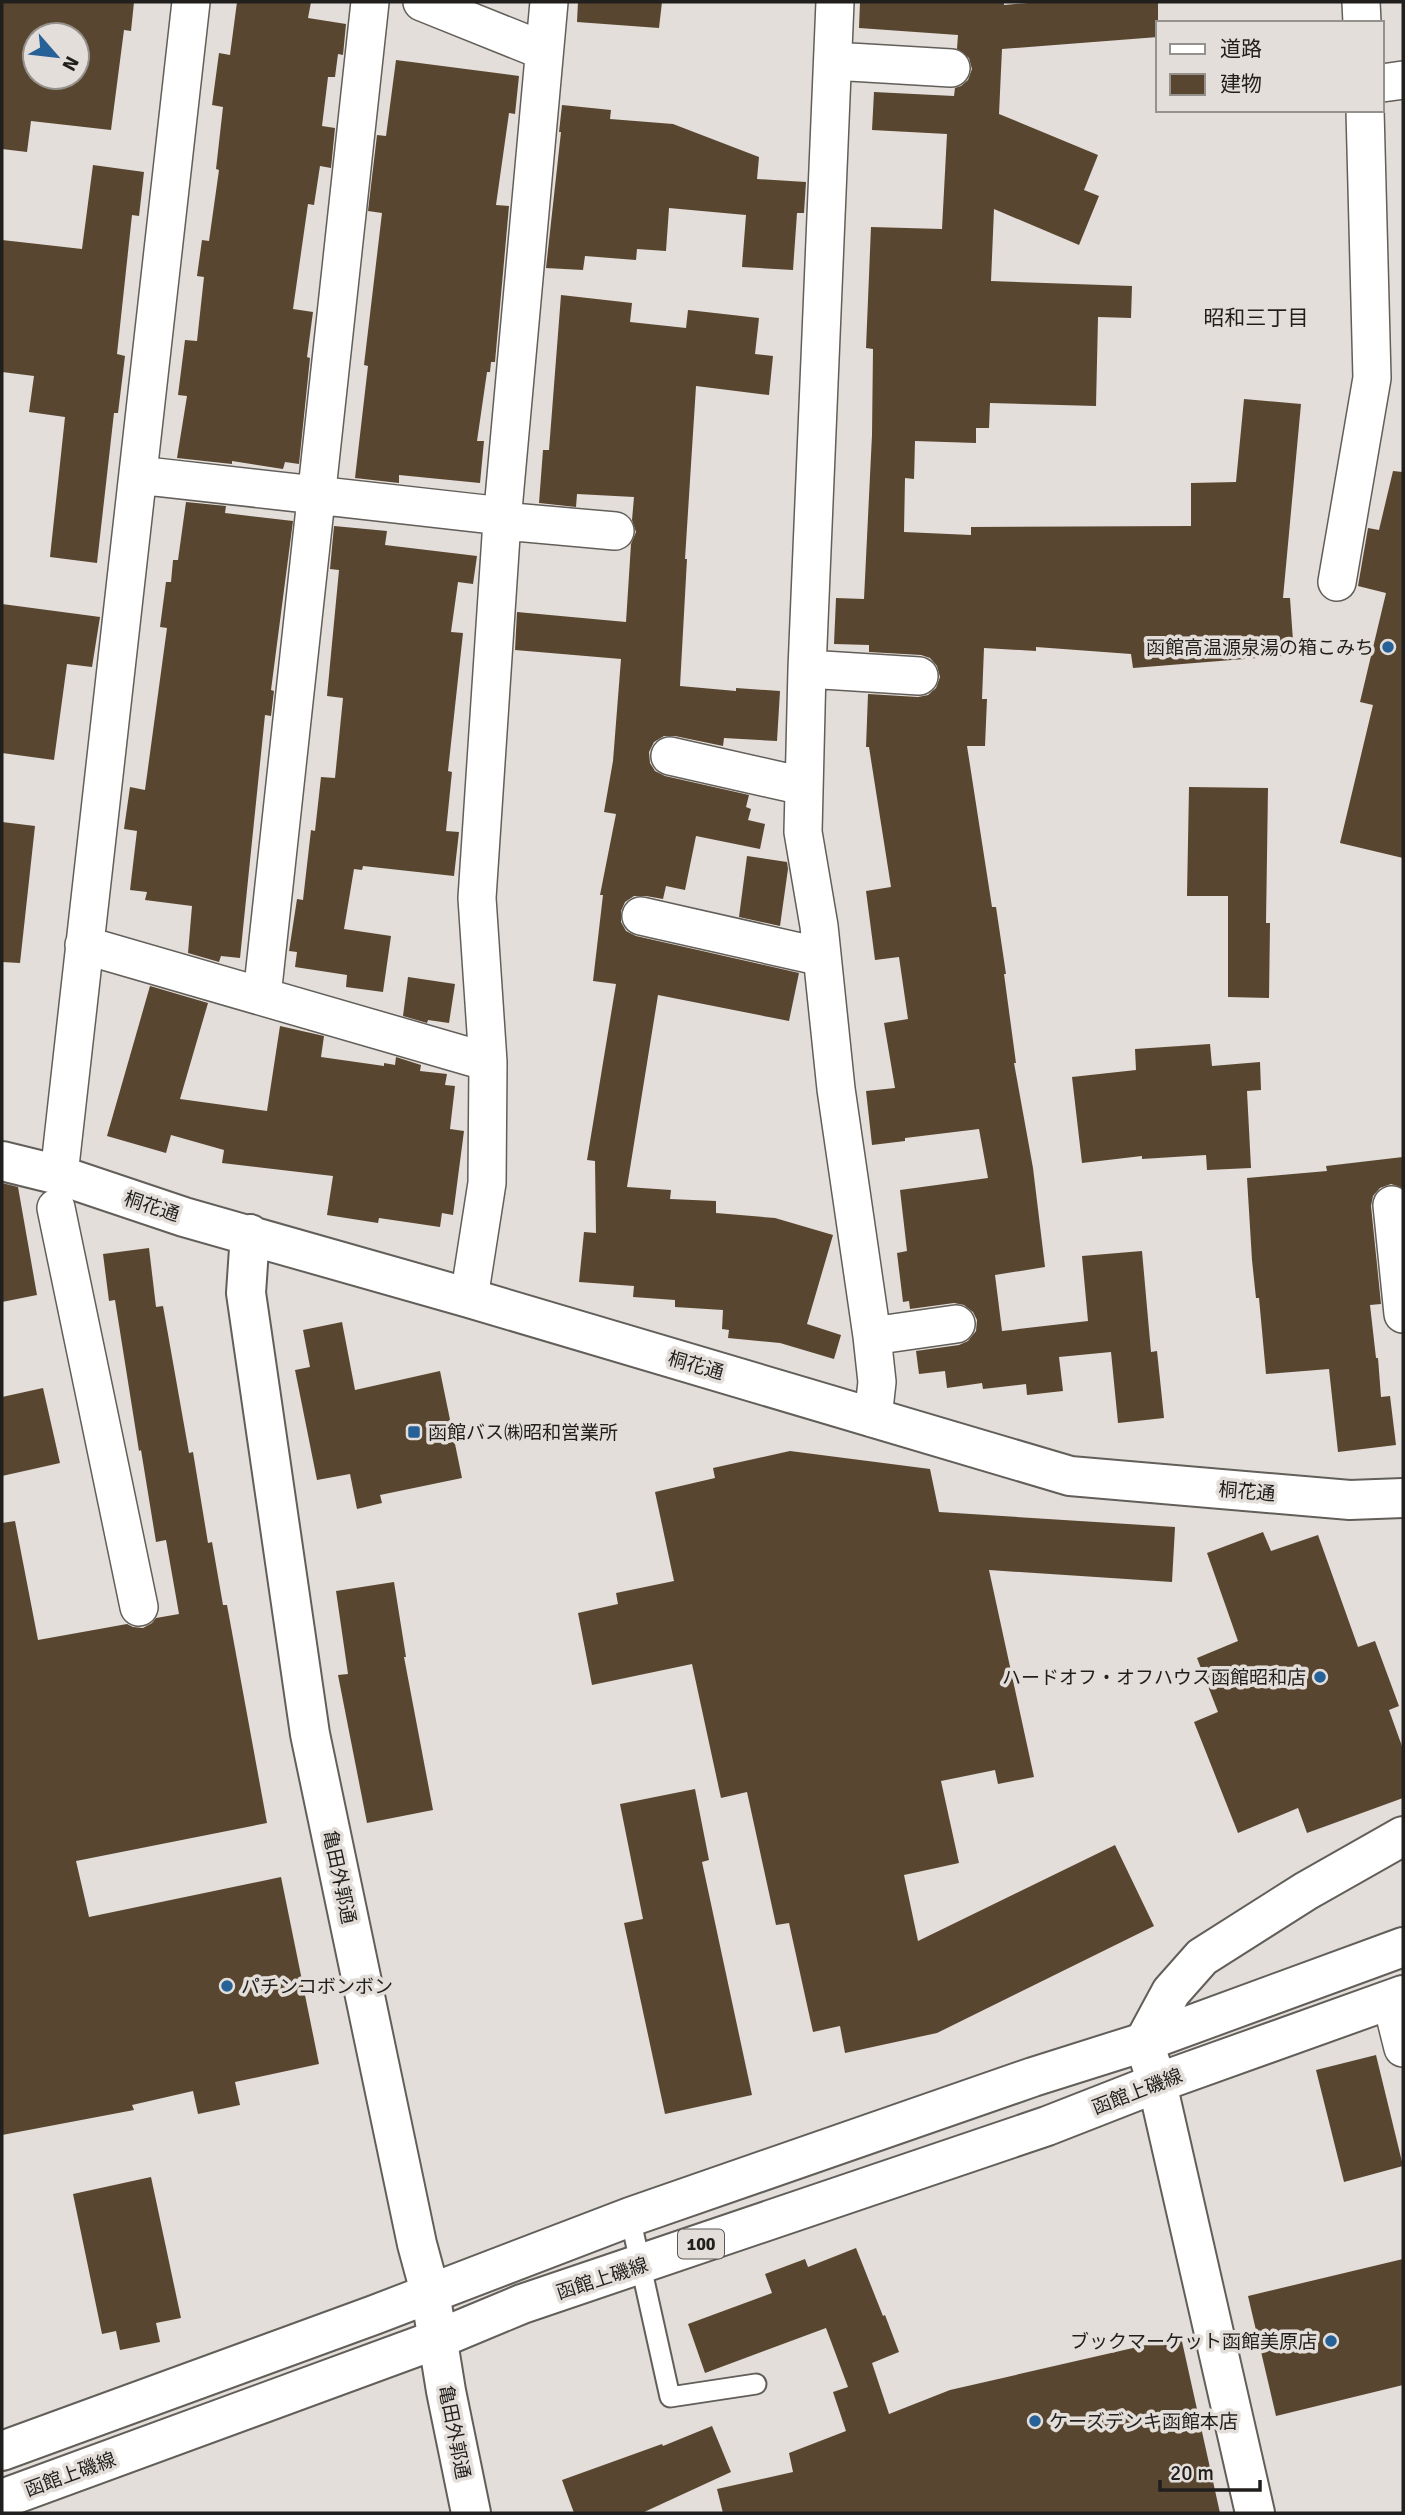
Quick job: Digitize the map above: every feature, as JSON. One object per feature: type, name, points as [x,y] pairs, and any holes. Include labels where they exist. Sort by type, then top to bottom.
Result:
[{"type":"street","points":[[139,1607],[57,1192],[191,2]]},
{"type":"street","points":[[262,996],[370,2]]},
{"type":"street","points":[[422,2],[544,51]]},
{"type":"street","points":[[469,1298],[487,1183],[488,1062],[477,898],[503,519],[549,2]]},
{"type":"street","points":[[835,2],[807,669],[803,832],[822,957],[836,1089],[872,1336],[877,1382],[873,1418]]},
{"type":"street","points":[[1361,2],[1362,21]]},
{"type":"street","points":[[833,61],[951,68]]},
{"type":"street","points":[[1384,83],[1403,80]]},
{"type":"street","points":[[1337,582],[1372,378],[1365,112]]},
{"type":"street","points":[[138,475],[615,531]]},
{"type":"street","points":[[807,669],[919,676]]},
{"type":"street","points":[[670,755],[803,786]]},
{"type":"street","points":[[641,916],[822,957]]},
{"type":"street","points":[[84,945],[488,1062]]},
{"type":"street","name":"桐花通","points":[[2,1161],[57,1192],[184,1217],[250,1234],[1070,1476],[1350,1500],[1403,1498]]},
{"type":"street","points":[[1392,1205],[1403,1314]]},
{"type":"street","name":"亀田外郭通","points":[[250,1234],[246,1293],[310,1734],[417,2244],[430,2292],[471,2513]]},
{"type":"street","points":[[872,1336],[956,1324]]},
{"type":"street","points":[[1255,2513],[1157,2083],[1144,2042],[1171,1992],[1202,1957],[1306,1891],[1403,1836]]},
{"type":"street","name":"100","points":[[2,2451],[374,2315],[631,2217],[1033,2077],[1144,2042],[1403,1947]]},
{"type":"street","points":[[1397,1997],[1403,2048]]},
{"type":"street","name":"函館上磯線","points":[[2,2499],[438,2339],[523,2304],[1047,2126],[1157,2083],[1397,1997]]},
{"type":"lane","points":[[631,2217],[670,2397],[756,2384]]},
{"type":"building","points":[[3,2],[134,2],[131,31],[124,30],[111,130],[31,121],[27,152],[2,149]]},
{"type":"building","points":[[237,2],[311,2],[308,18],[346,24],[343,55],[338,54],[335,77],[328,77],[322,126],[335,128],[331,168],[320,166],[314,205],[308,204],[293,309],[313,312],[299,464],[285,462],[283,469],[232,461],[232,464],[177,458],[187,396],[178,395],[185,340],[197,341],[204,277],[197,276],[202,240],[209,241],[219,170],[216,169],[223,107],[212,105],[219,53],[230,55]]},
{"type":"building","points":[[578,2],[662,2],[659,28],[577,22]]},
{"type":"building","points":[[860,2],[1004,2],[1004,5],[1041,2],[1158,2],[1156,37],[1002,49],[999,114],[1098,155],[1084,190],[1099,196],[1079,245],[994,209],[991,281],[1132,286],[1131,318],[1098,317],[1096,406],[990,403],[989,428],[976,428],[976,443],[915,441],[914,479],[905,478],[904,532],[971,535],[971,527],[1191,526],[1191,483],[1236,482],[1244,399],[1301,404],[1283,598],[1290,598],[1294,655],[1133,668],[1131,654],[1036,647],[1036,651],[984,648],[982,699],[987,699],[985,746],[967,746],[992,907],[996,907],[1006,974],[1014,1063],[1033,1168],[1045,1267],[995,1275],[1002,1331],[1088,1321],[1082,1256],[1142,1251],[1151,1352],[1157,1351],[1164,1418],[1118,1423],[1111,1352],[1059,1357],[1063,1391],[1027,1395],[1026,1384],[983,1389],[982,1383],[947,1388],[945,1371],[919,1374],[916,1351],[959,1345],[968,1341],[976,1331],[977,1320],[973,1312],[964,1305],[954,1303],[910,1309],[909,1301],[903,1302],[897,1253],[907,1251],[900,1190],[988,1178],[979,1129],[872,1145],[866,1091],[895,1088],[884,1023],[908,1019],[899,957],[875,960],[866,891],[891,887],[869,747],[866,747],[868,694],[918,697],[928,695],[936,688],[940,677],[937,666],[930,658],[921,655],[869,652],[869,645],[834,644],[836,598],[864,599],[872,435],[873,349],[866,348],[871,227],[942,229],[947,134],[872,130],[874,92],[954,96],[955,88],[968,80],[972,69],[969,58],[957,49],[958,35],[859,28]]},
{"type":"building","points":[[396,60],[519,76],[515,114],[509,113],[496,205],[509,206],[495,362],[491,362],[490,372],[487,372],[477,441],[484,441],[480,483],[399,475],[399,483],[355,478],[368,366],[364,365],[382,213],[368,211],[377,135],[386,136]]},
{"type":"building","points":[[562,105],[611,110],[610,119],[673,124],[759,157],[757,179],[806,182],[804,213],[797,213],[793,270],[742,267],[746,215],[669,208],[666,251],[637,249],[636,260],[585,256],[583,270],[546,268]]},
{"type":"building","points":[[93,165],[144,172],[139,216],[132,215],[117,354],[125,356],[118,413],[114,413],[97,563],[50,557],[65,417],[29,412],[34,376],[2,372],[2,240],[82,249]]},
{"type":"building","points":[[561,295],[632,303],[630,322],[686,328],[688,310],[759,318],[755,354],[773,356],[769,395],[696,386],[680,686],[736,691],[736,688],[780,691],[777,741],[724,738],[723,746],[664,736],[654,742],[649,752],[650,763],[655,771],[665,776],[749,795],[746,807],[751,809],[748,820],[765,824],[760,849],[696,836],[685,890],[666,886],[663,899],[634,896],[625,902],[621,911],[621,922],[626,931],[636,936],[799,973],[789,1021],[658,995],[627,1187],[671,1190],[670,1199],[716,1201],[716,1213],[775,1218],[833,1235],[807,1324],[841,1335],[834,1359],[780,1343],[728,1338],[729,1330],[722,1329],[723,1310],[675,1307],[675,1300],[633,1297],[634,1286],[579,1282],[584,1232],[596,1233],[595,1161],[587,1160],[616,984],[593,981],[603,895],[600,895],[616,814],[604,812],[613,761],[621,659],[515,650],[517,612],[626,622],[631,544],[636,532],[632,520],[634,497],[577,494],[576,507],[539,503],[543,450],[549,450]]},
{"type":"building","name":"函館高温源泉湯の箱こみち","points":[[1393,471],[1403,472],[1403,858],[1340,843],[1373,705],[1360,702],[1386,593],[1358,586],[1368,528],[1379,530]]},
{"type":"building","points":[[186,502],[226,506],[225,513],[293,521],[271,690],[274,691],[271,716],[265,715],[240,958],[221,956],[219,962],[188,953],[192,906],[145,900],[147,892],[130,890],[137,831],[124,829],[130,787],[145,790],[167,628],[160,627],[166,582],[171,582],[173,560],[178,560]]},
{"type":"building","points":[[334,526],[387,531],[385,545],[477,556],[473,584],[458,582],[451,632],[463,633],[448,771],[452,772],[446,831],[459,832],[454,876],[363,866],[362,870],[354,869],[344,929],[391,936],[383,992],[346,987],[347,975],[295,967],[297,952],[289,951],[297,899],[303,900],[311,830],[315,831],[321,777],[335,778],[343,698],[327,696],[339,570],[330,569]]},
{"type":"building","points":[[2,604],[100,617],[92,667],[67,664],[54,760],[2,753]]},
{"type":"building","points":[[1189,787],[1268,788],[1266,923],[1270,923],[1269,998],[1228,997],[1228,896],[1187,896]]},
{"type":"building","points":[[2,822],[35,826],[20,963],[2,962]]},
{"type":"building","points":[[747,856],[787,862],[780,926],[739,917]]},
{"type":"building","points":[[408,977],[455,984],[449,1023],[428,1020],[427,1023],[403,1016]]},
{"type":"building","points":[[150,986],[208,1003],[180,1099],[267,1111],[280,1026],[324,1036],[321,1057],[384,1066],[384,1063],[395,1065],[396,1057],[421,1065],[420,1071],[447,1074],[445,1085],[455,1086],[450,1129],[464,1131],[453,1215],[442,1213],[440,1227],[379,1218],[378,1223],[327,1215],[333,1176],[222,1163],[224,1150],[171,1135],[166,1153],[107,1136]]},
{"type":"building","points":[[1210,1044],[1212,1066],[1260,1062],[1261,1090],[1247,1091],[1251,1168],[1207,1170],[1206,1155],[1142,1159],[1142,1156],[1082,1163],[1072,1077],[1136,1070],[1135,1049]]},
{"type":"building","points":[[1403,1157],[1403,1188],[1391,1184],[1380,1188],[1373,1196],[1371,1206],[1381,1304],[1370,1305],[1381,1397],[1390,1396],[1396,1445],[1338,1452],[1329,1369],[1266,1374],[1259,1298],[1256,1298],[1252,1260],[1247,1178],[1327,1171],[1326,1166]]},
{"type":"building","points":[[2,1183],[18,1187],[37,1295],[2,1302]]},
{"type":"building","points":[[149,1248],[156,1307],[163,1306],[189,1453],[193,1452],[208,1543],[212,1542],[223,1605],[227,1605],[267,1823],[76,1861],[89,1917],[281,1877],[319,2064],[235,2082],[240,2105],[198,2114],[193,2091],[132,2105],[134,2110],[2,2135],[2,1523],[15,1521],[38,1640],[127,1624],[143,1628],[156,1618],[179,1614],[166,1540],[156,1542],[115,1300],[109,1301],[103,1254]]},
{"type":"building","points":[[342,1322],[355,1390],[440,1371],[462,1478],[380,1495],[382,1503],[357,1509],[350,1474],[317,1480],[295,1370],[310,1367],[303,1330]]},
{"type":"building","points":[[43,1388],[60,1463],[2,1476],[2,1397]]},
{"type":"building","points":[[790,1451],[930,1469],[939,1512],[1175,1527],[1172,1582],[989,1570],[1034,1777],[998,1784],[995,1770],[941,1781],[959,1863],[904,1875],[918,1941],[1115,1845],[1154,1926],[937,2033],[845,2053],[840,2026],[813,2032],[789,1923],[776,1925],[747,1792],[721,1798],[692,1664],[592,1685],[578,1613],[618,1604],[616,1593],[674,1581],[655,1492],[715,1478],[713,1468]]},
{"type":"building","name":"ハードオフ・オフハウス函館昭和店","points":[[1263,1532],[1271,1551],[1318,1535],[1358,1647],[1375,1641],[1399,1706],[1389,1710],[1403,1749],[1403,1798],[1307,1833],[1298,1808],[1238,1833],[1194,1722],[1218,1712],[1197,1658],[1238,1641],[1207,1553]]},
{"type":"building","points":[[394,1582],[404,1657],[433,1810],[367,1823],[338,1675],[348,1674],[336,1591]]},
{"type":"building","points":[[695,1789],[709,1860],[702,1862],[752,2095],[665,2114],[624,1923],[643,1919],[620,1804]]},
{"type":"building","points":[[1376,2055],[1403,2166],[1344,2182],[1316,2070]]},
{"type":"building","points":[[151,2177],[181,2318],[156,2323],[160,2342],[120,2350],[116,2331],[102,2334],[73,2194]]},
{"type":"building","name":"ケーズデンキ函館本店","points":[[856,2248],[899,2352],[872,2363],[889,2414],[950,2390],[1181,2337],[1220,2513],[723,2513],[717,2489],[793,2472],[789,2453],[846,2431],[833,2392],[848,2387],[826,2328],[705,2373],[688,2324],[772,2293],[765,2274],[805,2259],[808,2267]]},
{"type":"building","name":"ブックマーケット函館美原店","points":[[1403,2259],[1403,2385],[1276,2416],[1248,2296]]},
{"type":"building","points":[[712,2426],[731,2472],[642,2513],[574,2513],[562,2480],[662,2444],[663,2446]]},
{"type":"place","name":"函館高温源泉湯の箱こみち","points":[[1388,647]]},
{"type":"place","name":"函館バス㈱昭和営業所","points":[[414,1432]]},
{"type":"place","name":"ハードオフ・オフハウス函館昭和店","points":[[1320,1677]]},
{"type":"place","name":"パチンコボンボン","points":[[227,1986]]},
{"type":"place","name":"ブックマーケット函館美原店","points":[[1331,2341]]},
{"type":"place","name":"ケーズデンキ函館本店","points":[[1035,2421]]},
{"type":"district","name":"昭和三丁目","points":[[1256,318]]}]
